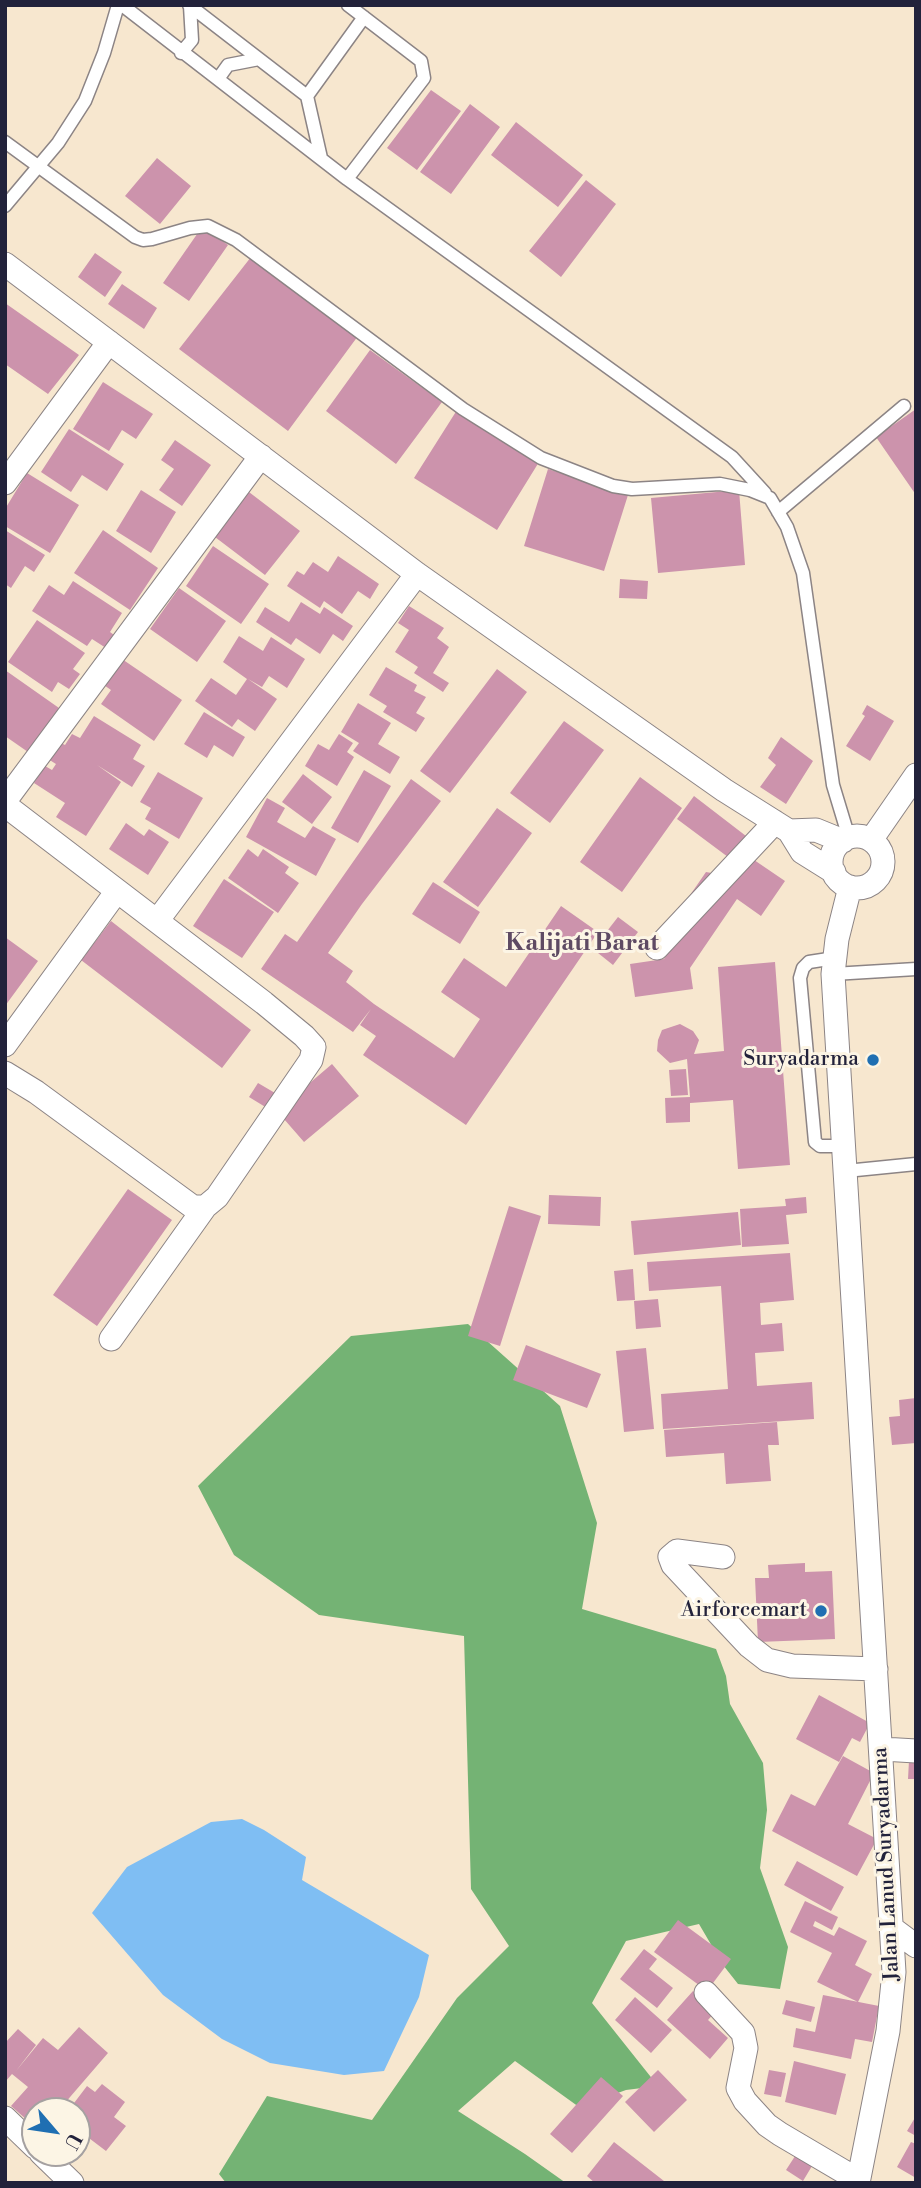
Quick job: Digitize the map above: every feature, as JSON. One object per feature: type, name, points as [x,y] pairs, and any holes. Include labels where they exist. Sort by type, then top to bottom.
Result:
[{"type":"street","points":[[5,264],[417,574],[724,790],[782,827],[802,852],[842,880],[868,886],[881,872],[882,854],[854,840],[816,830],[782,827],[657,948]]},
{"type":"street","points":[[5,483],[109,342]]},
{"type":"street","points":[[111,1339],[205,1207],[218,1197],[306,1069],[314,1048],[274,1011],[5,803],[261,456]]},
{"type":"street","points":[[157,921],[417,574]]},
{"type":"street","points":[[842,880],[833,851],[854,840],[916,775]]},
{"type":"street","name":"Jalan Lanud Suryadarma","points":[[842,880],[834,966],[894,1972],[888,2031],[858,2181]]},
{"type":"street","points":[[5,1045],[117,891]]},
{"type":"street","points":[[9,1082],[193,1208],[205,1207]]},
{"type":"street","points":[[723,1558],[677,1551],[670,1557],[682,1575],[749,1646],[767,1660],[792,1666],[876,1669]]},
{"type":"street","points":[[882,1749],[916,1751]]},
{"type":"street","points":[[893,1929],[916,1946]]},
{"type":"street","points":[[706,1993],[743,2033],[746,2048],[738,2088],[745,2101],[767,2125],[858,2181]]},
{"type":"street","points":[[5,2118],[21,2133]]},
{"type":"lane","points":[[5,206],[58,142],[85,101],[120,5],[347,178],[732,457],[770,498],[787,527],[803,573],[833,785],[854,840]]},
{"type":"lane","points":[[347,178],[424,78],[421,61],[348,5]]},
{"type":"lane","points":[[181,53],[192,40],[190,6]]},
{"type":"lane","points":[[190,6],[307,96],[321,158]]},
{"type":"lane","points":[[307,96],[364,17]]},
{"type":"lane","points":[[218,79],[228,65],[259,59]]},
{"type":"lane","points":[[5,142],[135,237],[152,239],[190,228],[208,226],[236,240],[463,409],[541,458],[603,483],[632,489],[720,484],[750,489],[770,498]]},
{"type":"lane","points":[[778,512],[904,407]]},
{"type":"lane","points":[[844,1146],[820,1146],[815,1142],[800,978],[803,968],[809,962],[834,966],[916,969]]},
{"type":"lane","points":[[846,1171],[916,1164]]},
{"type":"green space","points":[[468,1324],[560,1406],[597,1523],[582,1609],[716,1649],[726,1676],[730,1704],[763,1763],[767,1810],[760,1868],[788,1947],[780,1989],[738,1984],[723,1965],[699,1924],[626,1941],[592,2003],[658,2086],[626,2090],[579,2107],[515,2061],[458,2111],[566,2183],[226,2183],[219,2174],[267,2096],[372,2120],[457,1998],[509,1946],[471,1889],[464,1636],[319,1615],[234,1555],[198,1486],[351,1336]]},
{"type":"water","points":[[242,1819],[306,1857],[302,1880],[429,1955],[419,1997],[384,2071],[344,2075],[270,2063],[222,2039],[163,1995],[92,1913],[127,1867],[211,1822]]},
{"type":"building","points":[[431,90],[461,111],[417,170],[387,148]]},
{"type":"building","points":[[470,104],[500,127],[451,194],[420,172]]},
{"type":"building","points":[[516,122],[583,175],[558,207],[491,155]]},
{"type":"building","points":[[157,158],[191,186],[160,224],[125,196]]},
{"type":"building","points":[[586,180],[616,204],[561,277],[529,251]]},
{"type":"building","points":[[202,227],[228,245],[189,301],[163,283]]},
{"type":"building","points":[[95,253],[122,272],[105,297],[78,277]]},
{"type":"building","points":[[251,257],[358,336],[288,431],[179,349]]},
{"type":"building","points":[[122,284],[157,308],[144,329],[108,304]]},
{"type":"building","points":[[5,303],[79,355],[48,394],[5,364]]},
{"type":"building","points":[[370,350],[442,402],[396,464],[326,411]]},
{"type":"building","points":[[103,382],[153,414],[136,439],[122,430],[109,451],[73,429]]},
{"type":"building","points":[[916,409],[916,495],[876,437]]},
{"type":"building","points":[[457,410],[539,462],[497,530],[414,478]]},
{"type":"building","points":[[69,429],[124,464],[107,491],[82,475],[71,492],[41,472]]},
{"type":"building","points":[[175,440],[211,465],[182,506],[159,490],[174,469],[161,460]]},
{"type":"building","points":[[548,469],[628,495],[604,571],[524,546]]},
{"type":"building","points":[[27,473],[79,505],[50,553],[5,526],[5,509]]},
{"type":"building","points":[[245,489],[300,531],[265,575],[211,534]]},
{"type":"building","points":[[141,490],[176,512],[151,553],[116,531]]},
{"type":"building","points":[[739,490],[745,565],[658,573],[651,498]]},
{"type":"building","points":[[5,530],[45,555],[34,572],[25,566],[11,588],[5,584]]},
{"type":"building","points":[[103,530],[158,568],[130,610],[74,573]]},
{"type":"building","points":[[213,546],[269,584],[241,624],[186,586]]},
{"type":"building","points":[[338,556],[379,584],[370,599],[358,591],[342,614],[324,601],[320,608],[287,586],[297,571],[304,575],[313,562],[328,572]]},
{"type":"building","points":[[620,579],[648,581],[647,599],[619,598]]},
{"type":"building","points":[[73,581],[122,613],[110,632],[114,635],[106,648],[92,639],[87,646],[32,611],[49,585],[64,595]]},
{"type":"building","points":[[179,588],[226,621],[197,662],[150,629]]},
{"type":"building","points":[[301,602],[320,614],[324,607],[353,626],[343,641],[333,634],[320,654],[296,638],[291,645],[256,622],[265,607],[289,622]]},
{"type":"building","points":[[409,606],[444,628],[437,638],[449,647],[433,673],[449,683],[443,692],[414,673],[418,667],[395,652],[409,630],[398,623]]},
{"type":"building","points":[[37,620],[85,653],[73,669],[80,674],[69,689],[58,682],[52,692],[8,662]]},
{"type":"building","points":[[239,636],[263,651],[271,637],[305,659],[287,688],[269,676],[262,687],[248,679],[277,699],[255,731],[238,719],[232,727],[195,701],[211,678],[236,695],[247,679],[223,662]]},
{"type":"building","points":[[119,657],[182,700],[154,741],[101,704],[111,690],[101,683]]},
{"type":"building","points":[[386,667],[417,685],[414,691],[426,697],[416,713],[425,718],[416,732],[383,712],[387,706],[369,695]]},
{"type":"building","points":[[497,669],[527,692],[450,793],[420,771]]},
{"type":"building","points":[[5,670],[59,708],[28,752],[5,736]]},
{"type":"building","points":[[358,703],[391,723],[378,744],[400,757],[390,774],[353,751],[359,743],[341,732]]},
{"type":"building","points":[[867,705],[894,721],[870,761],[846,746],[865,716],[862,714]]},
{"type":"building","points":[[204,712],[245,737],[233,757],[214,745],[207,758],[184,744]]},
{"type":"building","points":[[94,716],[141,745],[133,759],[145,766],[132,787],[97,765],[121,782],[86,836],[56,817],[65,803],[34,783],[45,766],[52,770],[56,764],[48,759],[59,742],[65,745],[72,734],[80,738]]},
{"type":"building","points":[[564,721],[604,750],[550,823],[510,793]]},
{"type":"building","points":[[339,734],[353,743],[347,752],[354,757],[337,786],[305,766],[318,744],[329,750]]},
{"type":"building","points":[[781,737],[813,761],[786,804],[760,787],[776,765],[768,758]]},
{"type":"building","points":[[364,770],[391,786],[358,843],[331,828]]},
{"type":"building","points":[[158,772],[203,798],[179,839],[145,819],[151,808],[140,802]]},
{"type":"building","points":[[303,774],[332,797],[312,824],[282,802]]},
{"type":"building","points":[[640,777],[682,808],[622,892],[580,862]]},
{"type":"building","points":[[411,779],[441,801],[328,953],[353,971],[346,982],[454,1058],[480,1019],[441,992],[464,958],[506,987],[561,906],[598,932],[466,1125],[363,1055],[376,1036],[360,1025],[371,1009],[353,1032],[261,969],[285,934],[297,942]]},
{"type":"building","points":[[694,796],[746,836],[735,847],[785,881],[761,916],[737,899],[690,968],[693,989],[635,997],[630,964],[664,959],[678,938],[666,930],[706,872],[717,874],[728,857],[677,819]]},
{"type":"building","points":[[267,798],[285,808],[277,822],[305,838],[313,826],[336,839],[316,876],[246,837]]},
{"type":"building","points":[[497,808],[532,833],[478,907],[443,882]]},
{"type":"building","points":[[126,823],[144,836],[149,829],[169,842],[148,875],[109,849]]},
{"type":"building","points":[[248,849],[258,857],[263,849],[289,867],[285,873],[299,883],[278,913],[228,878]]},
{"type":"building","points":[[224,879],[274,912],[242,958],[193,926]]},
{"type":"building","points":[[433,882],[480,912],[460,944],[412,914]]},
{"type":"building","points":[[618,917],[638,932],[613,965],[593,949]]},
{"type":"building","points":[[111,921],[251,1030],[222,1068],[81,960]]},
{"type":"building","points":[[5,937],[38,961],[5,1006]]},
{"type":"building","points":[[775,962],[790,1165],[738,1169],[733,1100],[690,1103],[690,1122],[666,1123],[665,1098],[690,1097],[687,1059],[670,1063],[657,1051],[658,1040],[662,1030],[680,1024],[693,1031],[699,1040],[694,1054],[724,1051],[718,967]]},
{"type":"building","points":[[332,1064],[359,1096],[304,1142],[277,1111]]},
{"type":"building","points":[[686,1069],[688,1095],[671,1096],[669,1070]]},
{"type":"building","points":[[258,1083],[275,1093],[267,1108],[249,1097]]},
{"type":"building","points":[[128,1189],[172,1220],[97,1326],[53,1295]]},
{"type":"building","points":[[549,1195],[601,1197],[600,1226],[548,1224]]},
{"type":"building","points":[[806,1197],[807,1213],[786,1215],[789,1244],[742,1247],[740,1209],[786,1206],[785,1199]]},
{"type":"building","points":[[509,1206],[541,1216],[500,1346],[468,1336]]},
{"type":"building","points":[[738,1212],[741,1245],[634,1255],[631,1221]]},
{"type":"building","points":[[790,1253],[794,1300],[760,1303],[761,1325],[782,1323],[784,1351],[755,1353],[757,1386],[812,1382],[814,1419],[663,1429],[661,1394],[728,1389],[721,1286],[649,1291],[647,1262]]},
{"type":"building","points":[[633,1269],[635,1300],[617,1301],[614,1271]]},
{"type":"building","points":[[658,1299],[661,1327],[636,1329],[634,1301]]},
{"type":"building","points":[[526,1345],[601,1374],[587,1408],[513,1380]]},
{"type":"building","points":[[646,1348],[654,1429],[624,1432],[616,1351]]},
{"type":"building","points":[[916,1398],[916,1443],[892,1445],[889,1417],[900,1416],[899,1400]]},
{"type":"building","points":[[777,1422],[779,1445],[768,1445],[771,1481],[726,1484],[724,1453],[666,1457],[664,1430]]},
{"type":"building","points":[[805,1563],[805,1572],[832,1571],[835,1639],[758,1642],[755,1578],[769,1578],[768,1565]]},
{"type":"building","points":[[819,1695],[870,1723],[860,1742],[852,1738],[839,1762],[796,1739]]},
{"type":"building","points":[[910,1742],[916,1742],[916,1779],[908,1779]]},
{"type":"building","points":[[843,1756],[874,1773],[848,1824],[877,1839],[857,1876],[772,1831],[791,1794],[815,1806]]},
{"type":"building","points":[[797,1861],[844,1887],[831,1911],[784,1885]]},
{"type":"building","points":[[805,1901],[838,1917],[832,1930],[815,1921],[813,1926],[834,1936],[839,1927],[867,1941],[855,1965],[872,1974],[858,2002],[817,1982],[832,1953],[790,1932]]},
{"type":"building","points":[[678,1920],[731,1959],[707,1991],[654,1952]]},
{"type":"building","points":[[644,1949],[657,1959],[649,1969],[673,1988],[657,2008],[620,1979]]},
{"type":"building","points":[[693,1991],[716,2011],[708,2020],[728,2038],[710,2059],[667,2020]]},
{"type":"building","points":[[823,1995],[879,2006],[872,2042],[855,2039],[851,2059],[793,2047],[796,2028],[815,2032]]},
{"type":"building","points":[[635,1997],[672,2030],[651,2053],[615,2020]]},
{"type":"building","points":[[786,2000],[815,2007],[811,2022],[782,2014]]},
{"type":"building","points":[[79,2027],[108,2053],[70,2097],[21,2097],[21,2115],[11,2106],[28,2087],[12,2074],[5,2082],[5,2043],[18,2029],[36,2045],[16,2071],[43,2038],[58,2050]]},
{"type":"building","points":[[794,2061],[846,2074],[836,2115],[785,2102]]},
{"type":"building","points":[[658,2070],[687,2100],[654,2132],[625,2102]]},
{"type":"building","points":[[769,2070],[786,2073],[781,2097],[764,2094]]},
{"type":"building","points":[[601,2077],[623,2096],[572,2153],[550,2134]]},
{"type":"building","points":[[102,2084],[125,2102],[114,2117],[126,2126],[106,2151],[91,2140],[91,2097],[79,2097],[87,2086],[95,2092]]},
{"type":"building","points":[[916,2116],[916,2136],[907,2131]]},
{"type":"building","points":[[614,2142],[664,2181],[595,2183],[587,2176]]},
{"type":"building","points":[[911,2142],[916,2144],[916,2178],[897,2167]]},
{"type":"building","points":[[799,2150],[815,2161],[803,2181],[786,2170]]},
{"type":"place","name":"Suryadarma","points":[[873,1060]]},
{"type":"place","name":"Airforcemart","points":[[821,1611]]},
{"type":"district","name":"Kalijati Barat","points":[[582,944]]}]
